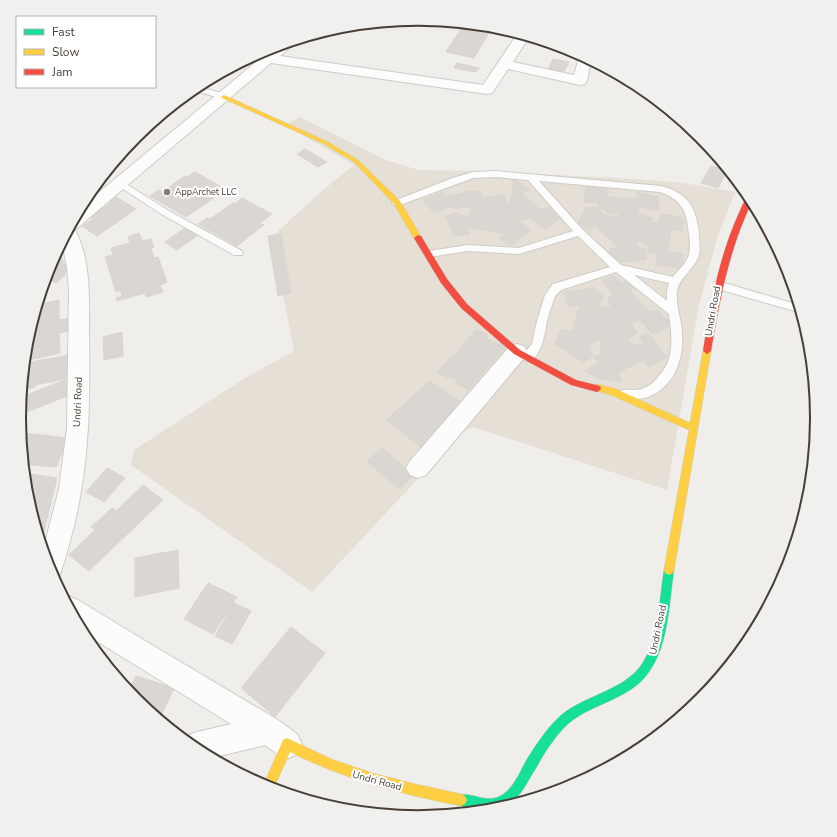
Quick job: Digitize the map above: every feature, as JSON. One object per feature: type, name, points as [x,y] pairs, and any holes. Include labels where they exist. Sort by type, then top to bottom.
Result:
[{"type":"street","points":[[270,59],[487,90],[520,39]]},
{"type":"street","points":[[84,214],[277,53]]},
{"type":"street","points":[[504,64],[580,81],[584,62]]},
{"type":"street","points":[[224,98],[326,143],[356,161],[397,203],[444,281],[464,306],[522,355],[574,383],[613,392],[693,428]]},
{"type":"street","name":"Undri Road","points":[[503,801],[513,794],[553,732],[565,718],[587,704],[620,691],[634,682],[645,672],[654,654],[718,285],[741,214],[747,204]]},
{"type":"street","name":"Undri Road","points":[[52,559],[70,490],[75,461],[79,417],[79,311],[73,244],[70,238]]},
{"type":"street","points":[[418,468],[522,355]]},
{"type":"street","name":"Undri Road","points":[[79,615],[313,759],[387,786],[486,805]]},
{"type":"street","points":[[203,747],[278,737],[269,781]]},
{"type":"lane","points":[[202,91],[224,98]]},
{"type":"lane","points":[[397,203],[456,180],[473,176],[495,174],[530,176],[661,190],[678,196],[689,208],[692,220],[695,252],[686,269],[676,277],[671,297],[678,341],[678,353],[668,374],[655,388],[639,396],[613,392]]},
{"type":"lane","points":[[530,176],[580,232],[618,268],[674,313]]},
{"type":"lane","points":[[120,183],[166,213],[238,253]]},
{"type":"lane","points":[[429,254],[468,248],[518,252],[580,232]]},
{"type":"lane","points":[[522,355],[537,346],[542,321],[550,295],[557,287],[618,268],[675,281]]},
{"type":"lane","points":[[718,285],[795,307]]},
{"type":"shaded area","points":[[300,117],[386,160],[419,170],[481,171],[636,179],[684,183],[735,192],[717,239],[699,305],[667,490],[473,427],[461,433],[312,592],[131,465],[134,450],[245,378],[294,351],[283,295],[277,243],[278,231],[322,191],[354,165],[285,125]]},
{"type":"building","points":[[461,28],[489,33],[474,58],[446,52]]},
{"type":"building","points":[[553,59],[569,62],[563,74],[547,71]]},
{"type":"building","points":[[457,63],[479,68],[476,72],[454,68]]},
{"type":"building","points":[[305,149],[327,162],[318,167],[297,154]]},
{"type":"building","points":[[711,166],[721,169],[725,174],[718,188],[701,183]]},
{"type":"building","points":[[195,172],[222,187],[209,195],[214,198],[186,217],[150,196],[159,190],[162,192],[185,176],[187,177]]},
{"type":"building","points":[[514,179],[530,190],[522,194],[541,210],[549,207],[559,219],[544,229],[531,217],[519,221],[531,230],[512,246],[500,239],[506,234],[467,227],[470,234],[454,236],[446,216],[458,213],[461,216],[469,216],[473,206],[454,209],[451,206],[434,213],[423,200],[442,192],[447,197],[470,191],[481,192],[484,198],[503,194],[510,206]]},
{"type":"building","points":[[586,186],[608,189],[607,197],[637,199],[637,192],[658,197],[659,211],[639,206],[637,213],[653,218],[651,222],[659,224],[661,214],[683,218],[683,231],[671,229],[668,251],[683,254],[682,268],[657,265],[657,252],[649,253],[649,247],[643,242],[635,243],[638,248],[644,248],[647,253],[646,259],[614,263],[609,250],[618,247],[594,225],[591,231],[578,223],[587,207],[597,207],[605,217],[606,215],[615,217],[620,216],[617,213],[611,214],[598,207],[599,203],[584,202]]},
{"type":"building","points":[[116,197],[136,209],[97,236],[82,226],[93,219],[90,217],[112,202],[110,201]]},
{"type":"building","points":[[242,198],[272,214],[260,223],[264,225],[237,246],[198,224],[207,218],[210,219]]},
{"type":"building","points":[[185,228],[198,235],[177,250],[165,242]]},
{"type":"building","points":[[139,233],[142,241],[151,239],[154,247],[151,248],[154,258],[158,257],[167,282],[160,285],[163,292],[146,297],[145,293],[117,301],[116,298],[122,296],[120,290],[116,292],[105,257],[113,255],[111,248],[130,243],[128,237]]},
{"type":"building","points":[[281,234],[291,293],[278,296],[268,236]]},
{"type":"building","points":[[61,256],[67,269],[64,276],[57,283],[51,280]]},
{"type":"building","points":[[614,276],[621,283],[628,280],[636,288],[630,291],[649,312],[658,310],[671,325],[653,334],[640,320],[631,323],[637,333],[628,339],[635,346],[644,344],[639,337],[649,334],[667,357],[649,367],[643,360],[617,373],[622,381],[599,379],[585,371],[599,363],[594,357],[604,353],[600,352],[601,341],[597,340],[589,348],[593,356],[584,362],[555,344],[561,329],[573,332],[580,305],[568,307],[564,292],[595,288],[604,297],[602,301],[598,302],[599,307],[614,308],[608,303],[608,298],[613,295],[602,280]]},
{"type":"building","points":[[59,300],[59,320],[70,318],[70,331],[59,333],[60,353],[30,360],[39,317],[43,303]]},
{"type":"building","points":[[476,329],[488,335],[485,338],[507,346],[468,390],[456,383],[458,381],[450,376],[448,378],[437,372],[450,358],[451,359]]},
{"type":"building","points":[[122,332],[123,356],[104,360],[103,337]]},
{"type":"building","points":[[71,355],[71,378],[35,385],[35,387],[27,389],[30,362]]},
{"type":"building","points":[[65,380],[70,395],[26,412],[27,395]]},
{"type":"building","points":[[430,381],[468,407],[424,449],[386,420]]},
{"type":"building","points":[[27,433],[69,438],[56,467],[29,465]]},
{"type":"building","points":[[382,448],[414,475],[399,489],[367,461]]},
{"type":"building","points":[[107,468],[125,478],[104,502],[86,492]]},
{"type":"building","points":[[30,474],[57,478],[43,534],[39,520]]},
{"type":"building","points":[[143,485],[163,500],[89,571],[69,555],[95,530],[91,527],[112,508],[116,511]]},
{"type":"building","points":[[178,550],[179,588],[135,597],[135,558]]},
{"type":"building","points":[[208,583],[237,597],[213,634],[184,619]]},
{"type":"building","points":[[234,603],[251,611],[232,644],[215,636]]},
{"type":"building","points":[[291,627],[325,653],[275,717],[241,688]]},
{"type":"building","points":[[90,634],[96,637],[94,640]]},
{"type":"building","points":[[136,676],[174,688],[161,715],[131,685]]},
{"type":"traffic: fast","points":[[502,802],[517,788],[546,741],[564,720],[573,713],[627,685],[637,678],[645,669],[651,659],[659,635],[669,570]]},
{"type":"traffic: fast","points":[[461,800],[486,805]]},
{"type":"traffic: slow","points":[[224,97],[326,143],[356,161],[397,203],[418,238]]},
{"type":"traffic: slow","points":[[669,570],[707,351]]},
{"type":"traffic: slow","points":[[597,388],[613,392],[693,428]]},
{"type":"traffic: slow","points":[[271,782],[287,744],[330,764],[372,779],[415,791],[461,800]]},
{"type":"traffic: jam","points":[[707,351],[722,272],[734,234],[747,204]]},
{"type":"traffic: jam","points":[[418,238],[444,281],[464,306],[517,352],[574,383],[597,388]]},
{"type":"place","name":"AppArchet LLC","points":[[167,192]]}]
